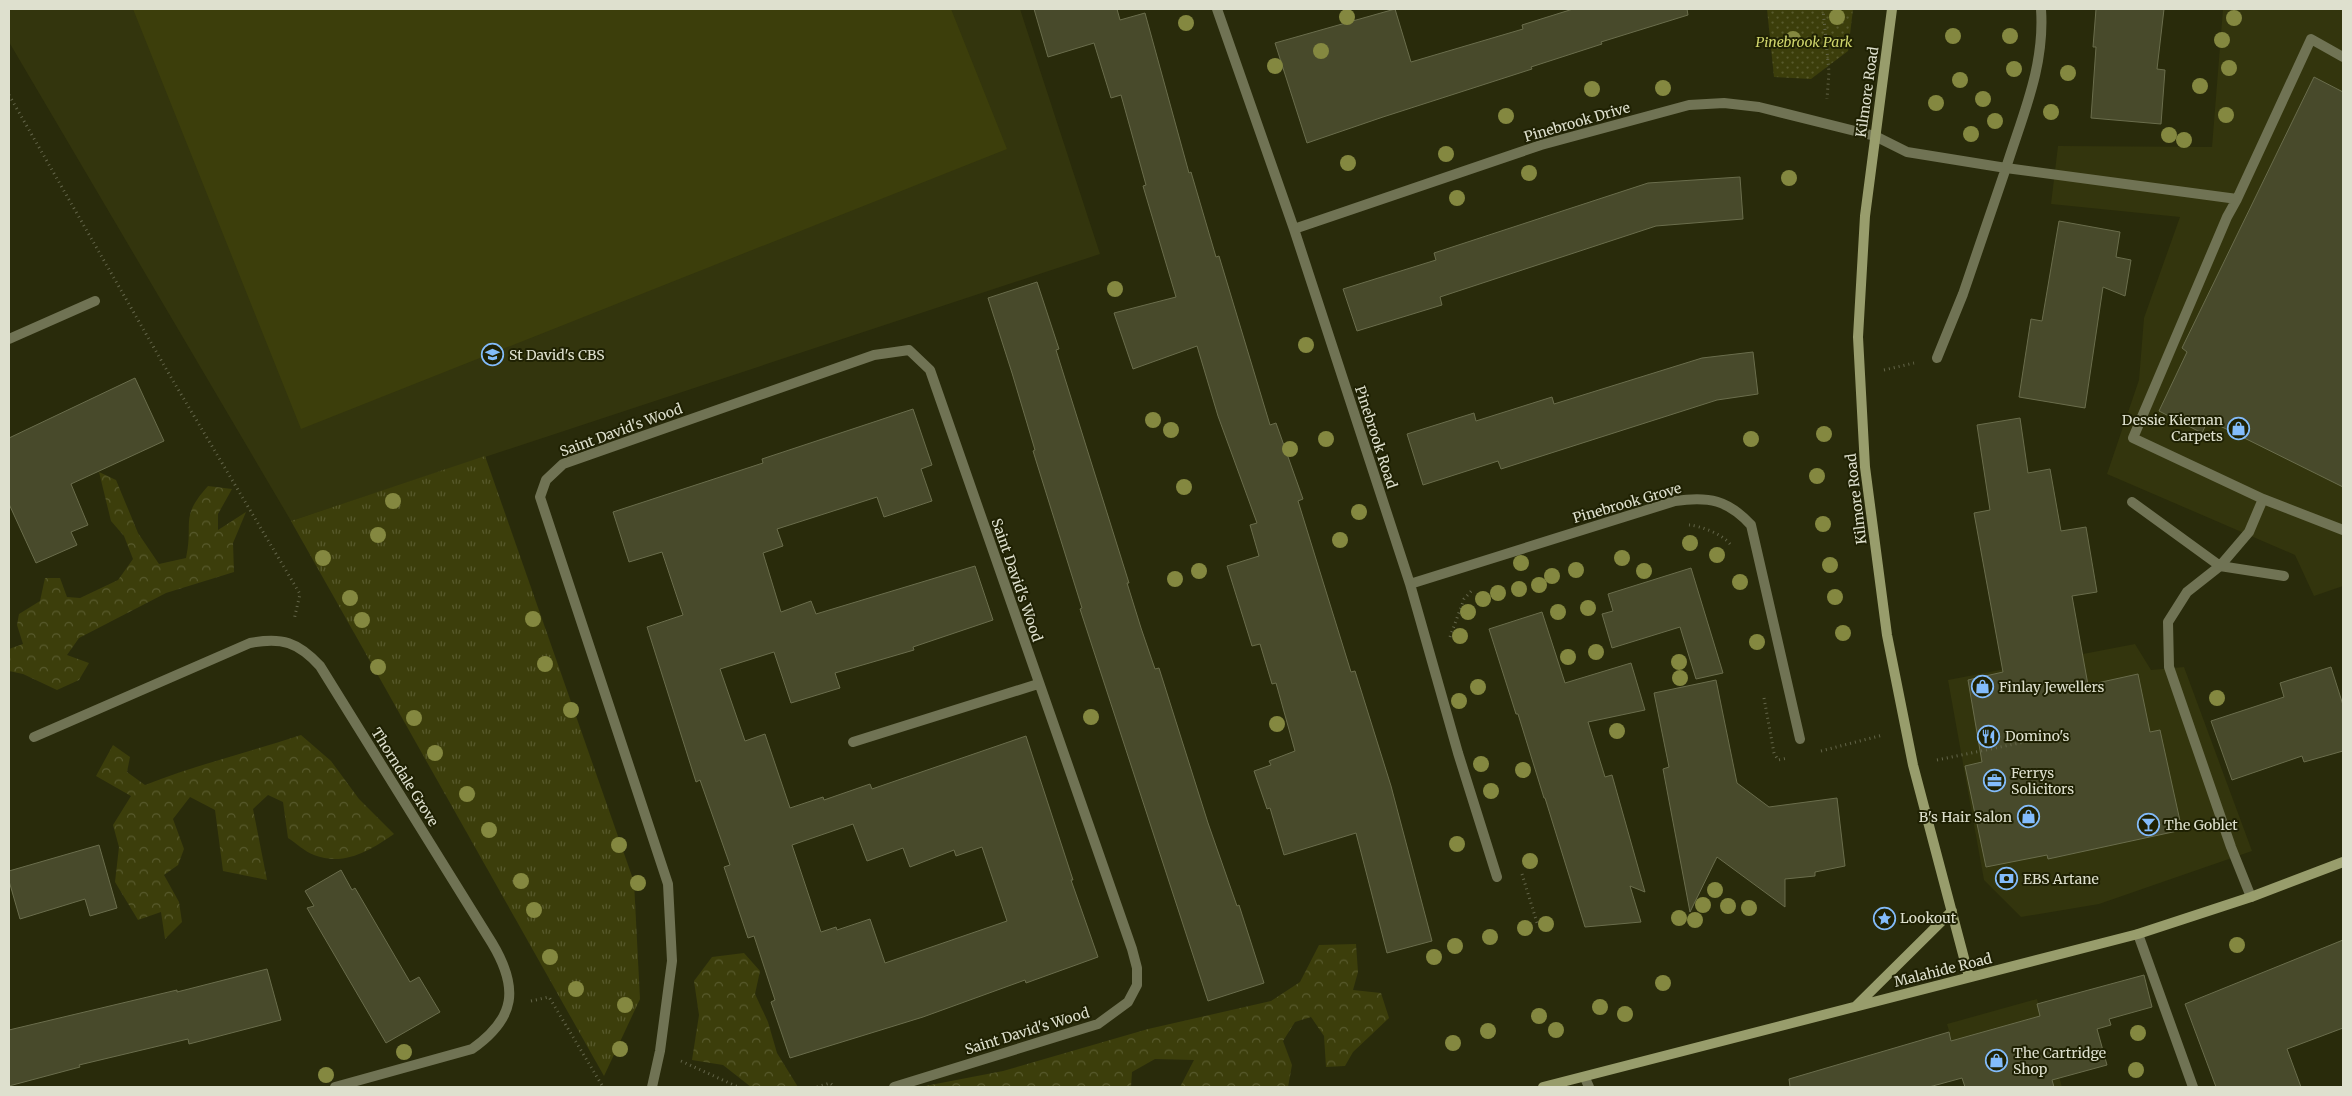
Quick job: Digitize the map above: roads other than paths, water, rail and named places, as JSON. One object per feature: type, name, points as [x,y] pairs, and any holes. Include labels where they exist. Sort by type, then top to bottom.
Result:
[{"type":"street","name":"Pinebrook Road","points":[[1217,9],[1294,229],[1410,584],[1458,753],[1497,877]]},
{"type":"street","name":"Kilmore Road","points":[[1892,9],[1865,226],[1858,337],[1865,467],[1887,635],[1913,765],[1969,977]]},
{"type":"street","points":[[1937,358],[1963,294],[2036,75],[2042,46],[2041,9]]},
{"type":"street","points":[[2343,57],[2311,39],[2223,226],[2133,438],[2263,499],[2343,530]]},
{"type":"street","name":"Pinebrook Drive","points":[[1294,229],[1541,146],[1689,105],[1724,103],[1759,107],[1825,122],[1875,136],[1907,152],[2006,168],[2237,199]]},
{"type":"street","points":[[9,339],[94,301]]},
{"type":"street","name":"Saint David's Wood","points":[[652,1087],[660,1051],[672,961],[668,884],[540,497],[546,480],[563,464],[874,355],[909,350],[930,370],[1132,949],[1137,968],[1137,985],[1128,1002],[1098,1024],[894,1087]]},
{"type":"street","name":"Pinebrook Grove","points":[[1410,584],[1675,501],[1700,498],[1726,504],[1739,512],[1751,525],[1800,739]]},
{"type":"street","points":[[2251,897],[2231,847],[2169,667],[2168,622],[2187,592],[2220,566],[2249,532],[2263,499]]},
{"type":"street","points":[[2132,502],[2220,566],[2284,576]]},
{"type":"street","name":"Thorndale Grove","points":[[34,737],[250,644],[270,640],[288,642],[306,650],[320,666],[492,943],[505,966],[509,983],[508,1005],[503,1018],[491,1036],[472,1049],[335,1087]]},
{"type":"street","points":[[853,742],[1038,684]]},
{"type":"street","name":"Malahide Road","points":[[1543,1087],[1587,1082],[1854,1007],[2138,934],[2251,897],[2343,862]]},
{"type":"street","points":[[1854,1007],[1952,911]]},
{"type":"street","points":[[2138,934],[2193,1087]]},
{"type":"place","name":"St David's CBS","points":[[493,355]]},
{"type":"place","name":"Dessie Kiernan Carpets","points":[[2239,428]]},
{"type":"place","name":"Finlay Jewellers","points":[[1983,687]]},
{"type":"place","name":"Domino's","points":[[1989,736]]},
{"type":"place","name":"Ferrys Solicitors","points":[[1995,781]]},
{"type":"place","name":"B's Hair Salon","points":[[2028,817]]},
{"type":"place","name":"The Goblet","points":[[2148,825]]},
{"type":"place","name":"EBS Artane","points":[[2007,879]]},
{"type":"place","name":"Lookout","points":[[1884,918]]},
{"type":"place","name":"The Cartridge Shop","points":[[1997,1061]]},
{"type":"park label","name":"Pinebrook Park","points":[[1804,42]]}]
